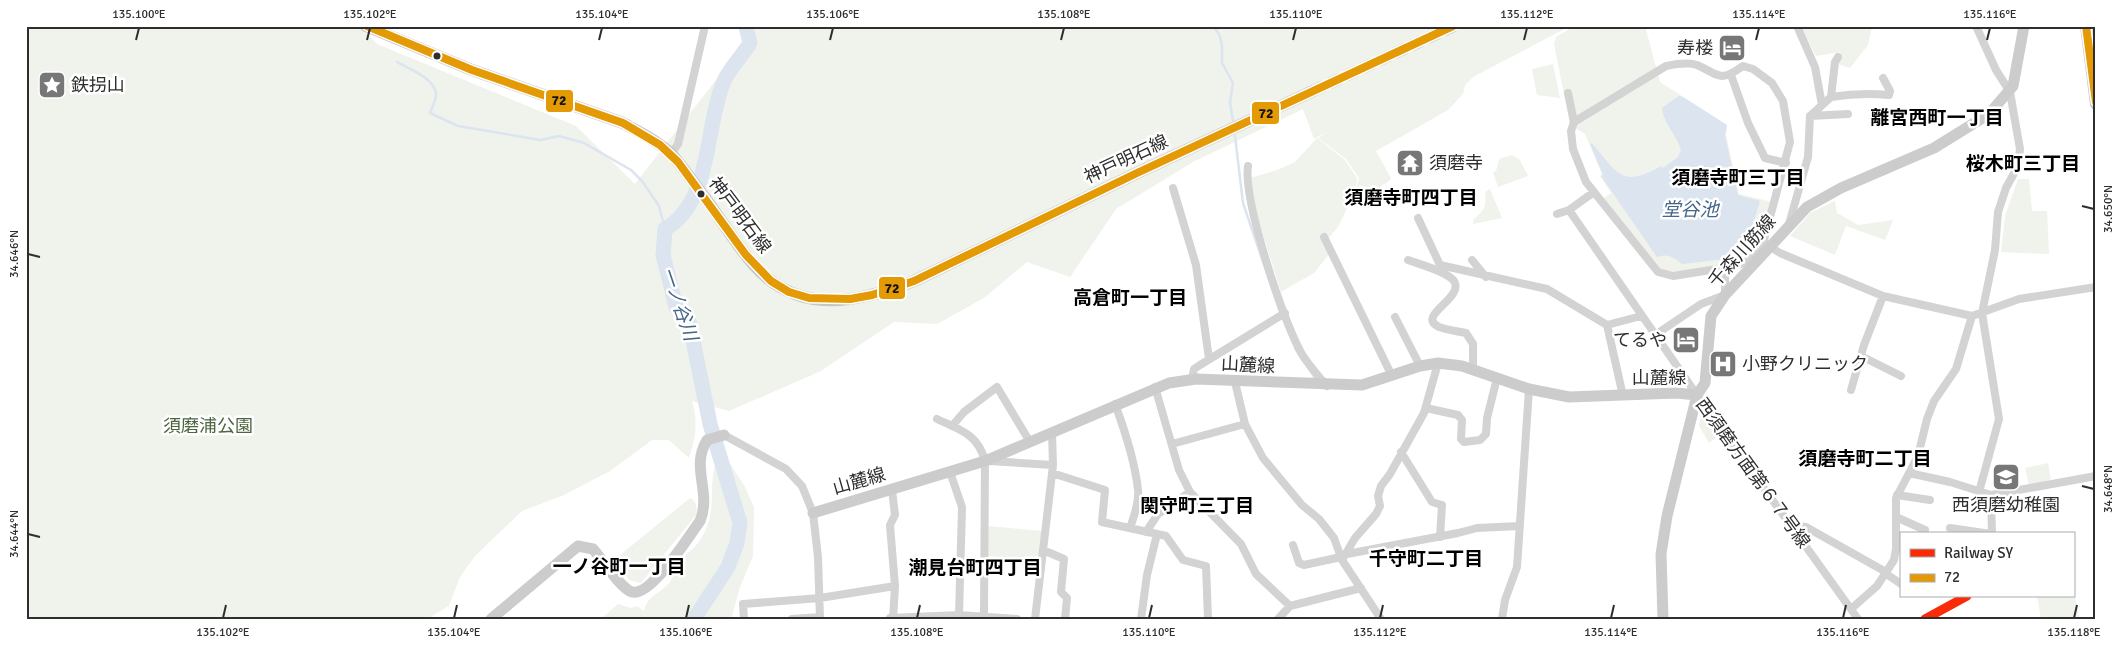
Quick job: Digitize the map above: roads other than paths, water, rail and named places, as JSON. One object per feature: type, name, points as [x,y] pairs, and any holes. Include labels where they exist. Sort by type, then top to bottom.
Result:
[{"type":"main road","name":"神戸明石線","points":[[366,26],[472,70],[623,123],[671,154],[754,265],[781,287],[810,299],[847,301],[878,295],[914,282],[1137,173],[1313,91]]},
{"type":"main road","points":[[2086,26],[2096,104]]},
{"type":"street","points":[[671,154],[678,144],[705,26]]},
{"type":"street","points":[[1797,26],[1815,67],[1822,105]]},
{"type":"street","points":[[1976,26],[1996,70],[2010,92],[2020,149],[2018,166],[2006,188],[1998,212],[1995,250],[1982,313],[1999,419],[1991,455],[1979,492]]},
{"type":"street","name":"千森川筋線","points":[[1663,619],[1661,554],[1667,516],[1697,395],[1705,383],[1711,316],[1724,295],[1766,244],[1807,207],[1841,188],[1934,148],[1989,114],[2010,92],[2019,65],[2023,28]]},
{"type":"street","points":[[1831,97],[1835,62],[1838,57]]},
{"type":"street","points":[[1568,93],[1574,122],[1571,131],[1573,149],[1586,182],[1658,272],[1673,276],[1736,266],[1747,261],[1766,244],[1790,142],[1783,101],[1772,83],[1754,69],[1743,66],[1731,75],[1716,76],[1696,65],[1680,64],[1666,66],[1574,122]]},
{"type":"street","points":[[1731,75],[1748,123],[1765,158],[1786,163]]},
{"type":"street","points":[[1789,225],[1808,157],[1810,116],[1831,97],[1852,93],[1859,96],[1872,93],[1889,95],[1890,90],[1882,78]]},
{"type":"street","points":[[1810,116],[1848,114]]},
{"type":"street","points":[[1248,166],[1246,179],[1256,226],[1282,314],[1304,356],[1327,386]]},
{"type":"street","points":[[1173,188],[1196,265],[1209,359]]},
{"type":"street","points":[[1557,214],[1569,210],[1594,192]]},
{"type":"street","name":"西須磨方面第６７号線","points":[[1569,210],[1655,336],[1858,619]]},
{"type":"street","points":[[1418,218],[1440,265],[1546,290],[1607,325],[1641,316]]},
{"type":"street","points":[[1324,237],[1392,376]]},
{"type":"street","points":[[1766,244],[1883,296],[1972,316],[2018,299],[2096,287]]},
{"type":"street","points":[[1408,260],[1446,275],[1453,280],[1455,286],[1454,295],[1435,311],[1433,317],[1435,324],[1439,327],[1466,333],[1473,344],[1472,369]]},
{"type":"street","points":[[1472,260],[1486,277]]},
{"type":"street","points":[[1655,336],[1701,304],[1724,295],[1725,267]]},
{"type":"street","points":[[1851,390],[1883,296]]},
{"type":"street","points":[[1196,379],[1193,374],[1194,369],[1282,314]]},
{"type":"street","points":[[1852,609],[1877,586],[1894,560],[1898,540],[1897,495],[1918,456],[1927,419],[1934,401],[1956,369],[1972,316]]},
{"type":"street","points":[[1394,317],[1420,366]]},
{"type":"street","points":[[1607,325],[1623,396]]},
{"type":"street","points":[[1861,356],[1901,376]]},
{"type":"street","points":[[1344,557],[1380,506],[1378,496],[1381,486],[1390,474],[1426,408],[1438,363]]},
{"type":"street","name":"山麓線","points":[[813,513],[984,461],[1169,382],[1196,379],[1327,386],[1362,385],[1420,366],[1438,363],[1472,369],[1529,389],[1569,398],[1676,393],[1697,395]]},
{"type":"street","points":[[1426,408],[1458,415],[1462,420],[1461,439],[1464,442],[1480,440],[1486,434],[1487,418],[1497,378]]},
{"type":"street","points":[[1235,382],[1245,424],[1263,458],[1302,505],[1319,518],[1334,538],[1361,588],[1381,619]]},
{"type":"street","points":[[1155,387],[1179,470],[1190,492],[1241,544],[1256,574],[1290,606]]},
{"type":"street","points":[[952,426],[964,412],[997,388],[1030,442]]},
{"type":"street","points":[[1502,619],[1505,600],[1516,567],[1529,389]]},
{"type":"street","points":[[1115,404],[1123,426],[1138,491],[1137,506],[1130,528]]},
{"type":"street","points":[[937,419],[974,438],[979,444],[984,461],[984,616]]},
{"type":"street","points":[[1172,444],[1245,424]]},
{"type":"street","points":[[1035,619],[1053,469],[1052,432]]},
{"type":"street","points":[[491,619],[578,546],[593,549],[624,586],[633,592],[641,592],[655,582],[700,521],[704,510],[699,466],[700,452],[707,440],[724,435],[786,469],[802,486],[813,513],[820,618],[792,619]]},
{"type":"street","points":[[1401,452],[1432,502],[1442,505],[1440,537]]},
{"type":"street","points":[[984,461],[1053,469],[1105,490],[1102,522],[1166,536],[1183,560],[1206,566],[1208,619]]},
{"type":"street","points":[[950,472],[962,507],[959,615]]},
{"type":"street","points":[[1909,473],[1950,482],[1991,495],[2096,476]]},
{"type":"street","points":[[892,490],[895,515],[890,525],[895,586],[891,618],[959,615],[1017,619]]},
{"type":"street","points":[[1146,532],[1158,514],[1190,492]]},
{"type":"street","points":[[1897,495],[1930,500]]},
{"type":"street","points":[[1991,495],[1991,532]]},
{"type":"street","points":[[1896,517],[1925,530]]},
{"type":"street","points":[[1790,525],[1806,527],[1886,573],[1900,583]]},
{"type":"street","points":[[1293,546],[1299,563],[1304,565],[1477,528],[1519,526]]},
{"type":"street","points":[[1950,528],[1977,532]]},
{"type":"street","points":[[1141,619],[1147,575],[1157,534]]},
{"type":"street","points":[[1043,550],[1064,559],[1061,592],[1067,598],[1064,619]]},
{"type":"street","points":[[744,619],[743,604],[820,598],[895,586]]},
{"type":"street","points":[[1278,619],[1290,606],[1361,588]]},
{"type":"water","name":"堂谷池","points":[[1679,96],[1727,125],[1725,135],[1738,195],[1760,201],[1746,247],[1733,258],[1682,264],[1670,256],[1657,257],[1601,176],[1603,175],[1590,144],[1592,143],[1615,170],[1629,177],[1648,173],[1661,166],[1663,168],[1678,157],[1681,150],[1665,119],[1662,108]]},
{"type":"waterway","name":"一ノ谷川","points":[[694,619],[728,567],[737,543],[740,523],[710,424],[689,321],[676,307],[663,255],[665,229],[680,217],[692,201],[705,162],[713,120],[724,81],[750,43],[746,26]]},
{"type":"waterway","points":[[1213,26],[1219,34],[1222,45],[1222,63],[1233,83],[1230,102],[1233,121]]},
{"type":"waterway","points":[[397,62],[421,75],[435,88],[436,96],[430,113],[458,126],[541,140],[559,136],[584,143],[631,170],[642,181],[659,206],[665,229]]},
{"type":"waterway","points":[[1235,136],[1243,203],[1281,315]]},
{"type":"waterway","points":[[1295,348],[1315,378]]},
{"type":"tunnel","points":[[1313,91],[1454,26]]},
{"type":"rail line","name":"SY","points":[[1925,619],[1963,598]]},
{"type":"place","name":"寿楼","points":[[1732,48]]},
{"type":"place","name":"鉄拐山","points":[[52,85]]},
{"type":"place","name":"須磨寺","points":[[1410,163]]},
{"type":"place","name":"てるや","points":[[1686,340]]},
{"type":"place","name":"小野クリニック","points":[[1723,364]]},
{"type":"place","name":"西須磨幼稚園","points":[[2006,477]]},
{"type":"district","name":"離宮西町一丁目","points":[[1937,118]]},
{"type":"district","name":"桜木町三丁目","points":[[2023,164]]},
{"type":"district","name":"須磨寺町三丁目","points":[[1738,178]]},
{"type":"district","name":"須磨寺町四丁目","points":[[1411,198]]},
{"type":"district","name":"高倉町一丁目","points":[[1130,298]]},
{"type":"district","name":"須磨寺町二丁目","points":[[1865,459]]},
{"type":"district","name":"関守町三丁目","points":[[1197,506]]},
{"type":"district","name":"千守町二丁目","points":[[1426,559]]},
{"type":"district","name":"一ノ谷町一丁目","points":[[619,567]]},
{"type":"district","name":"潮見台町四丁目","points":[[975,568]]},
{"type":"park label","name":"須磨浦公園","points":[[208,426]]}]
